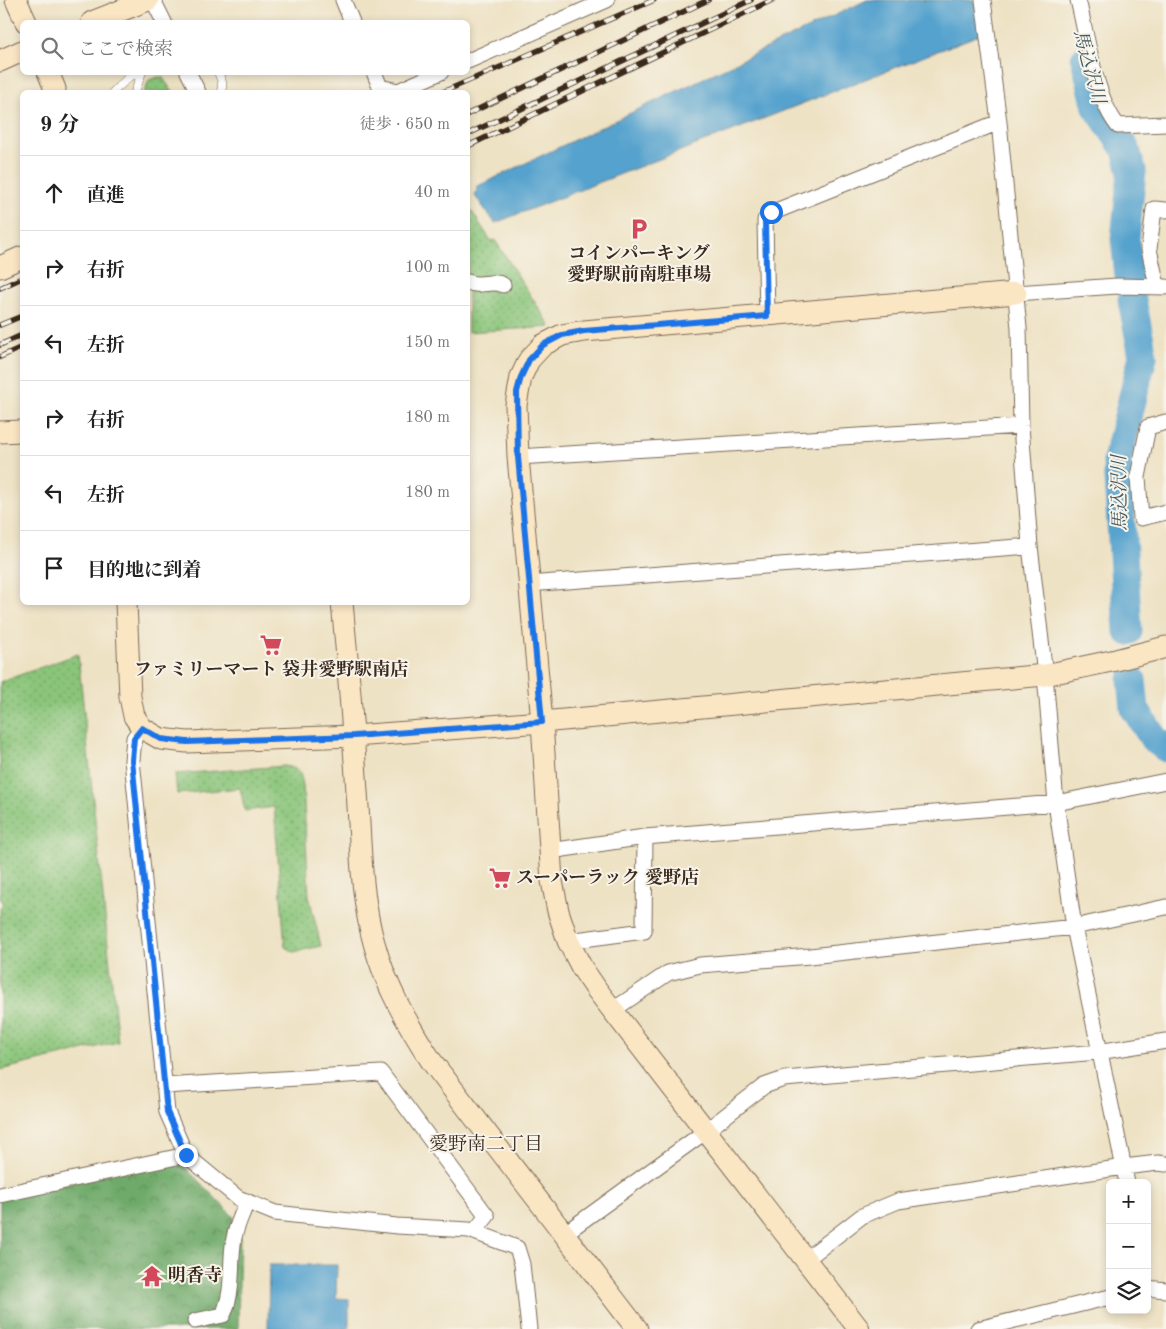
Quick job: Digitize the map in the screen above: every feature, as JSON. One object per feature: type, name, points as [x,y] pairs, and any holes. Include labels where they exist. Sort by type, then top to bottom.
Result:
[{"type":"street","points":[[16,0],[25,20]]},
{"type":"street","points":[[97,20],[148,0]]},
{"type":"street","points":[[153,0],[163,20]]},
{"type":"street","points":[[343,0],[351,20]]},
{"type":"street","points":[[470,60],[607,0]]},
{"type":"street","points":[[983,0],[999,122],[1016,293],[1019,328],[1021,426],[1030,546],[1045,675],[1056,803],[1074,927],[1125,1179]]},
{"type":"street","points":[[1078,0],[1100,94],[1110,116],[1118,126],[1166,124]]},
{"type":"street","points":[[0,61],[20,52]]},
{"type":"street","points":[[190,75],[197,90]]},
{"type":"street","points":[[375,75],[380,86],[394,90]]},
{"type":"street","points":[[400,90],[434,75]]},
{"type":"street","points":[[767,316],[765,220],[771,212],[999,122]]},
{"type":"street","points":[[858,1329],[597,990],[582,968],[568,941],[558,911],[552,882],[542,722],[518,457],[517,392],[521,377],[529,360],[543,345],[562,335],[584,331],[1016,293],[1117,286],[1162,286],[1149,249],[1154,209],[1166,210]]},
{"type":"street","points":[[0,267],[20,258]]},
{"type":"street","points":[[470,283],[478,285],[493,282],[503,285]]},
{"type":"street","points":[[1166,422],[1148,427],[1138,477],[1141,518],[1166,512]]},
{"type":"street","points":[[518,457],[1021,426]]},
{"type":"street","points":[[0,432],[20,431]]},
{"type":"street","points":[[528,584],[1030,546]]},
{"type":"street","points":[[126,605],[130,697],[134,716],[142,728],[161,739],[187,742],[354,736],[542,722],[1045,675],[1166,647]]},
{"type":"street","points":[[342,605],[354,736],[364,898],[374,943],[385,975],[410,1028],[432,1062],[637,1329]]},
{"type":"street","points":[[142,728],[134,738],[132,760],[164,1086],[167,1112],[186,1155],[238,1198],[275,1213],[397,1226],[469,1230],[517,1248],[522,1264],[529,1329]]},
{"type":"street","points":[[550,851],[645,837],[1056,803],[1166,781]]},
{"type":"street","points":[[568,941],[644,930],[645,837]]},
{"type":"street","points":[[613,1010],[668,973],[700,964],[819,955],[1074,927],[1166,907]]},
{"type":"street","points":[[564,1234],[706,1131],[764,1086],[784,1079],[1098,1052],[1166,1041]]},
{"type":"street","points":[[164,1086],[380,1073],[487,1216],[474,1232]]},
{"type":"street","points":[[0,1195],[186,1155]]},
{"type":"street","points":[[805,1260],[862,1216],[898,1201],[1158,1163],[1166,1164]]},
{"type":"street","points":[[195,1321],[223,1315],[228,1305],[234,1238],[247,1202]]},
{"type":"street","points":[[1151,1286],[1166,1290]]},
{"type":"street","points":[[978,1329],[1106,1299]]},
{"type":"lane","points":[[114,90],[134,75]]},
{"type":"lane","points":[[136,90],[140,75]]},
{"type":"lane","points":[[219,75],[222,90]]},
{"type":"green space","points":[[158,77],[163,78],[172,90],[145,90],[149,80]]},
{"type":"green space","points":[[470,208],[491,241],[495,240],[551,327],[470,332]]},
{"type":"green space","points":[[78,654],[118,1042],[0,1070],[0,907],[3,905],[0,896],[0,682]]},
{"type":"green space","points":[[285,766],[298,771],[303,785],[309,896],[321,946],[294,952],[285,947],[274,807],[245,811],[240,788],[177,794],[175,774]]},
{"type":"green space","points":[[176,1158],[233,1216],[240,1238],[238,1329],[7,1329],[0,1327],[0,1199]]},
{"type":"water","points":[[867,0],[974,0],[984,33],[495,223],[475,196],[478,186]]},
{"type":"water","points":[[269,1265],[337,1265],[336,1298],[349,1299],[349,1329],[268,1329]]},
{"type":"waterway","name":"馬込沢川","points":[[1085,59],[1097,107],[1126,150],[1132,171],[1125,239],[1129,276]]},
{"type":"waterway","name":"馬込沢川","points":[[1128,631],[1117,461],[1143,356],[1132,300]]},
{"type":"waterway","name":"馬込沢川","points":[[1132,680],[1135,709],[1154,739],[1166,748]]},
{"type":"railway","points":[[448,90],[654,0]]},
{"type":"railway","points":[[470,113],[708,0]]},
{"type":"railway","points":[[470,133],[751,0]]},
{"type":"railway","points":[[470,145],[772,0]]},
{"type":"railway","points":[[0,288],[20,279]]},
{"type":"railway","points":[[0,325],[20,317]]},
{"type":"railway","points":[[0,345],[20,336]]},
{"type":"railway","points":[[0,357],[20,348]]},
{"type":"place","name":"コインパーキング 愛野駅前南駐車場","points":[[639,229]]},
{"type":"place","name":"ファミリーマート 袋井愛野駅南店","points":[[271,645]]},
{"type":"place","name":"スーパーラック 愛野店","points":[[500,878]]},
{"type":"place","name":"明香寺","points":[[152,1276]]},
{"type":"district","name":"愛野南二丁目","points":[[486,1145]]},
{"type":"route","points":[[186,1155],[167,1112],[132,760],[134,738],[142,728],[161,739],[187,742],[354,736],[542,722],[518,457],[516,405],[521,377],[529,360],[543,345],[562,335],[584,331],[767,316],[765,220],[771,212]]}]
